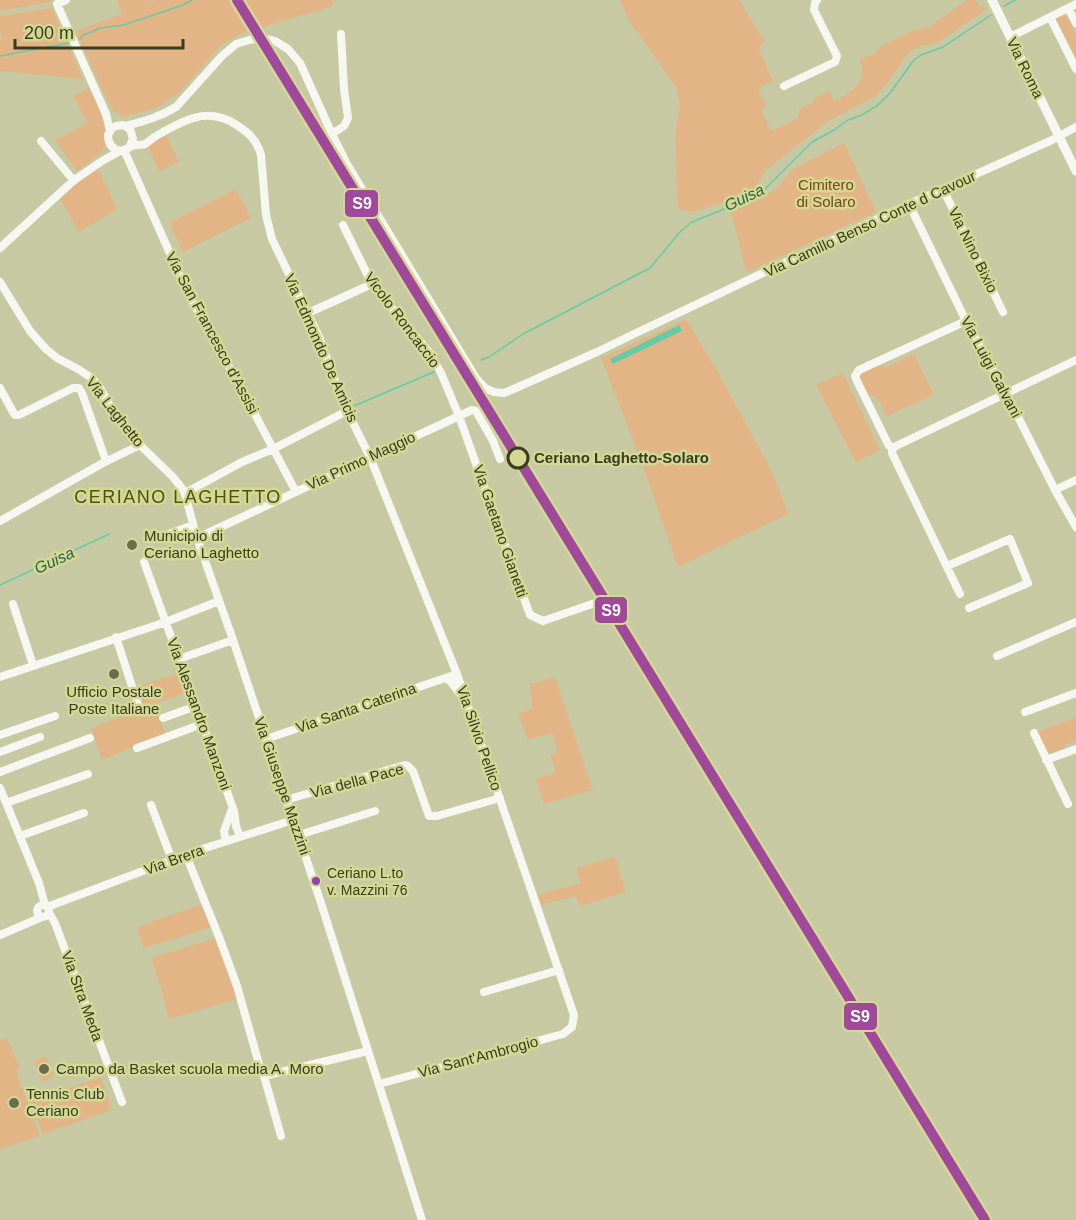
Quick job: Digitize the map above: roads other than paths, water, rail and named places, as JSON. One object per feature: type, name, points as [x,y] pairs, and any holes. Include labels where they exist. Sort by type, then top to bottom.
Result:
[{"type":"main road","name":"Via Roma","points":[[992,0],[1076,171]]},
{"type":"street","points":[[66,0],[57,4],[106,114],[110,131],[108,138],[110,145],[102,161]]},
{"type":"street","points":[[784,86],[835,62],[837,56],[814,10],[814,3],[817,0]]},
{"type":"street","points":[[1010,37],[1072,6],[1076,23]]},
{"type":"street","points":[[1050,17],[1076,69]]},
{"type":"street","points":[[110,131],[116,126],[146,121],[176,107],[221,57],[236,44],[261,38],[283,45],[300,63],[332,134],[344,126],[348,118],[341,34]]},
{"type":"street","points":[[106,114],[130,129],[133,135],[143,139],[152,138]]},
{"type":"street","name":"Via Edmondo De Amicis","points":[[0,248],[74,181],[102,161],[125,149],[146,144],[152,138],[182,122],[206,115],[232,122],[254,139],[258,146],[261,155],[266,215],[272,239],[326,353],[347,411],[370,457]]},
{"type":"street","points":[[110,145],[113,148],[125,149],[133,135],[146,121]]},
{"type":"street","name":"Via Camillo Benso Conte d Cavour","points":[[332,134],[362,191],[476,378],[485,388],[504,393],[597,352],[1076,127]]},
{"type":"street","points":[[40,141],[74,181]]},
{"type":"street","name":"Via San Francesco d'Assisi","points":[[125,149],[188,294],[296,492]]},
{"type":"street","name":"Via Nino Bixio","points":[[943,189],[1003,312]]},
{"type":"street","name":"Via Luigi Galvani","points":[[909,204],[966,321],[1076,527]]},
{"type":"street","name":"Vicolo Roncaccio","points":[[343,225],[372,284],[429,352],[441,373],[459,416]]},
{"type":"street","name":"Via Laghetto","points":[[0,282],[30,331],[57,358],[93,379],[113,413],[184,491]]},
{"type":"street","points":[[308,313],[372,284]]},
{"type":"street","points":[[960,594],[855,374],[859,370],[966,321]]},
{"type":"street","points":[[891,449],[1076,360]]},
{"type":"street","points":[[0,388],[15,415],[19,415],[73,388],[79,388],[106,461]]},
{"type":"street","points":[[459,416],[471,410],[476,411],[500,459]]},
{"type":"street","points":[[184,491],[187,492],[242,462],[273,449],[347,411]]},
{"type":"street","name":"Via Primo Maggio","points":[[197,538],[459,416]]},
{"type":"street","name":"Via Gaetano Gianetti","points":[[459,416],[530,615],[543,621],[595,603]]},
{"type":"street","points":[[1,518],[140,445]]},
{"type":"street","name":"Via Silvio Pellico","points":[[370,457],[457,674],[574,1015],[573,1023]]},
{"type":"street","points":[[1055,490],[1076,480]]},
{"type":"street","name":"Via Giuseppe Mazzini","points":[[184,491],[197,538],[298,835],[422,1220]]},
{"type":"street","points":[[155,539],[193,525]]},
{"type":"street","points":[[947,566],[1010,540],[1028,583],[969,608]]},
{"type":"street","name":"Via Alessandro Manzoni","points":[[144,562],[232,807],[240,837]]},
{"type":"street","points":[[0,677],[219,601]]},
{"type":"street","points":[[13,604],[33,665]]},
{"type":"street","points":[[997,656],[1076,622]]},
{"type":"street","points":[[116,637],[139,708]]},
{"type":"street","points":[[179,659],[233,640]]},
{"type":"street","name":"Via Santa Caterina","points":[[266,739],[457,674]]},
{"type":"street","points":[[446,678],[464,696]]},
{"type":"street","points":[[1024,712],[1076,693]]},
{"type":"street","points":[[163,718],[196,706]]},
{"type":"street","points":[[0,735],[55,716]]},
{"type":"street","points":[[137,748],[202,724]]},
{"type":"street","points":[[1034,733],[1068,804]]},
{"type":"street","points":[[0,752],[40,737]]},
{"type":"street","points":[[0,772],[90,738]]},
{"type":"street","points":[[1047,760],[1076,749]]},
{"type":"street","name":"Via della Pace","points":[[286,800],[405,765],[413,771],[429,816],[500,798]]},
{"type":"street","points":[[6,803],[88,774]]},
{"type":"street","name":"Via Stra Meda","points":[[0,788],[39,883],[44,911],[55,923],[122,1102]]},
{"type":"street","points":[[151,805],[172,860]]},
{"type":"street","name":"Via Alessandro Manzoni","points":[[226,841],[224,831],[232,807]]},
{"type":"street","points":[[298,835],[375,811]]},
{"type":"street","points":[[20,836],[84,813]]},
{"type":"street","name":"Via Brera","points":[[44,911],[172,860],[293,820]]},
{"type":"street","points":[[186,855],[237,986],[281,1136]]},
{"type":"street","points":[[0,935],[26,923],[44,911]]},
{"type":"street","points":[[484,992],[559,970]]},
{"type":"street","name":"Via Sant'Ambrogio","points":[[379,1084],[558,1036],[568,1030],[573,1023]]},
{"type":"street","points":[[264,1076],[368,1051]]},
{"type":"waterway","points":[[80,39],[100,28],[124,25],[192,0]]},
{"type":"waterway","name":"Guisa","points":[[1004,6],[1015,0]]},
{"type":"waterway","name":"Guisa","points":[[481,360],[523,334],[650,268],[680,232],[692,222],[742,202],[765,189],[812,142],[878,105],[890,93],[914,60],[943,47],[991,15]]},
{"type":"waterway","points":[[0,56],[69,43]]},
{"type":"waterway","name":"Guisa","points":[[354,406],[436,371]]},
{"type":"waterway","name":"Guisa","points":[[0,585],[109,534]]},
{"type":"place","name":"Ceriano Laghetto-Solaro","points":[[518,458]]},
{"type":"place","name":"Municipio di Ceriano Laghetto","points":[[132,545]]},
{"type":"place","name":"Ufficio Postale Poste Italiane","points":[[114,674]]},
{"type":"place","name":"Ceriano L.to v. Mazzini 76","points":[[316,881]]},
{"type":"place","name":"Campo da Basket scuola media A. Moro","points":[[44,1069]]},
{"type":"place","name":"Tennis Club Ceriano","points":[[14,1103]]},
{"type":"district","name":"CERIANO LAGHETTO","points":[[178,497]]},
{"type":"park label","name":"Cimitero di Solaro","points":[[826,194]]}]
